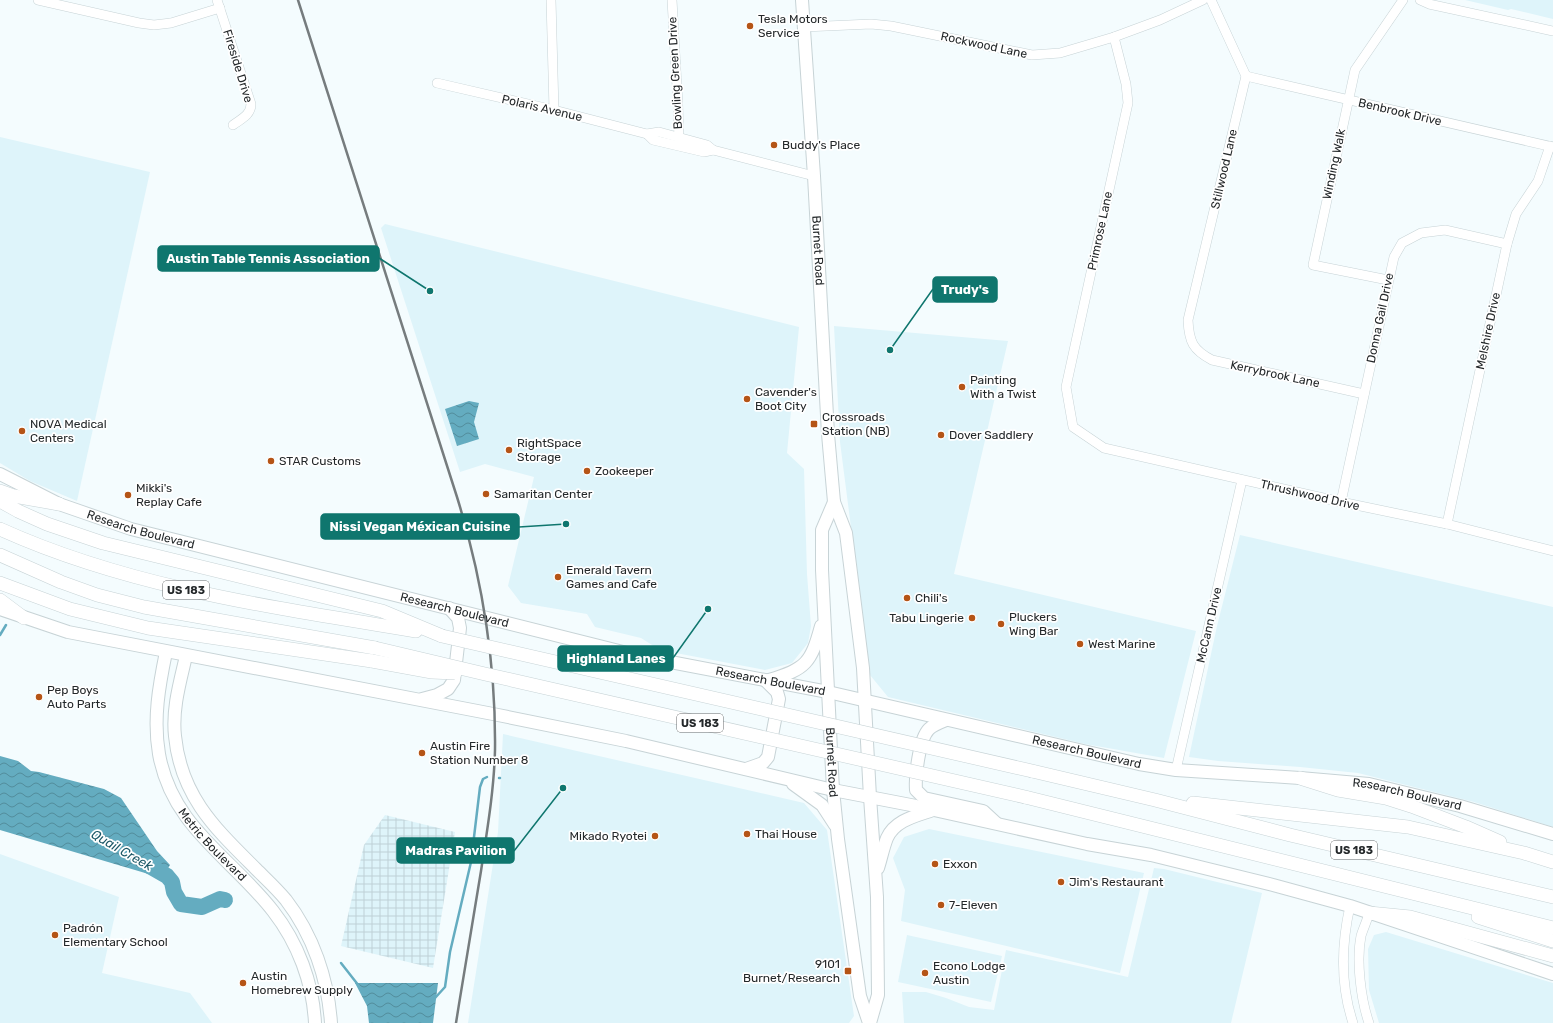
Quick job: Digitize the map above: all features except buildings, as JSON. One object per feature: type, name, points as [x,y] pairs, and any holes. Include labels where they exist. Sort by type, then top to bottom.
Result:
[{"type":"highway","points":[[0,491],[14,496],[59,504]]},
{"type":"highway","points":[[0,501],[35,518],[103,543],[382,611],[442,636]]},
{"type":"highway","name":"US 183","points":[[0,529],[26,541],[90,564],[193,592],[442,636],[1032,771],[1155,800],[1290,835],[1495,882],[1553,897]]},
{"type":"highway","name":"US 183","points":[[0,555],[61,582],[144,607],[375,648],[1026,797],[1553,928]]},
{"type":"highway","points":[[0,583],[70,609],[148,628],[372,661],[432,672],[485,674]]},
{"type":"highway","points":[[0,600],[24,618]]},
{"type":"highway","points":[[1300,778],[1338,790],[1386,798],[1411,806],[1466,827],[1524,853]]},
{"type":"highway","points":[[1155,800],[1408,827],[1524,853],[1553,862]]},
{"type":"highway","points":[[1413,893],[1446,906],[1553,941]]},
{"type":"highway","points":[[1370,913],[1410,917],[1553,956]]},
{"type":"main road","name":"Burnet Road","points":[[802,0],[814,176],[828,434],[834,502],[846,533],[863,668],[877,897],[878,995],[869,1023]]},
{"type":"main road","name":"Research Boulevard","points":[[0,474],[59,504],[132,528],[639,656],[828,692],[1105,757],[1176,770],[1369,784],[1460,806],[1553,834]]},
{"type":"main road","name":"Burnet Road","points":[[834,502],[822,530],[824,615],[833,790],[860,996],[869,1023]]},
{"type":"main road","points":[[419,700],[438,695],[448,689],[454,680],[460,628],[458,618],[449,608]]},
{"type":"main road","points":[[0,609],[68,632],[618,739],[787,780],[996,823],[1087,844],[1151,855],[1273,885],[1350,906],[1553,974]]},
{"type":"main road","points":[[744,769],[763,764],[768,757],[779,699],[777,692],[766,681],[786,675],[805,665],[815,648],[824,615]]},
{"type":"main road","name":"Metric Boulevard","points":[[166,652],[157,702],[156,724],[160,755],[170,789],[180,809],[192,826],[261,897],[277,916],[290,937],[304,969],[310,990],[315,1023]]},
{"type":"main road","name":"Metric Boulevard","points":[[186,656],[179,686],[174,720],[177,752],[187,783],[196,802],[218,831],[274,888],[290,906],[302,925],[313,947],[326,987],[331,1023]]},
{"type":"main road","points":[[946,720],[929,729],[923,739],[915,780],[916,790],[924,798],[983,811],[996,823]]},
{"type":"main road","points":[[787,780],[822,805],[837,829]]},
{"type":"main road","points":[[876,877],[887,838],[894,828],[904,821],[933,810]]},
{"type":"main road","points":[[277,916],[290,906]]},
{"type":"main road","points":[[298,954],[313,947]]},
{"type":"street","points":[[38,0],[139,23],[154,25],[171,22],[218,4]]},
{"type":"street","points":[[552,0],[554,110]]},
{"type":"street","name":"Bowling Green Drive","points":[[672,0],[679,141]]},
{"type":"street","name":"Rockwood Lane","points":[[804,27],[871,24],[891,26],[1032,56],[1060,53],[1114,36],[1160,20],[1203,0]]},
{"type":"street","points":[[1211,0],[1246,76]]},
{"type":"street","name":"Winding Walk","points":[[1388,280],[1313,265],[1355,70],[1402,0]]},
{"type":"street","points":[[1420,0],[1429,4],[1553,31]]},
{"type":"street","name":"Fireside Drive","points":[[218,4],[252,104],[249,114],[233,125]]},
{"type":"street","name":"Primrose Lane","points":[[1073,427],[1066,387],[1128,103],[1126,84],[1114,36]]},
{"type":"street","name":"Benbrook Drive","points":[[1246,76],[1552,146]]},
{"type":"street","name":"Stillwood Lane","points":[[1192,344],[1188,320],[1246,76]]},
{"type":"street","name":"Polaris Avenue","points":[[437,83],[554,110],[647,134],[659,132],[679,141],[707,145],[713,150],[814,176]]},
{"type":"street","name":"Melshire Drive","points":[[1447,524],[1507,244],[1516,214],[1538,180],[1552,146]]},
{"type":"street","name":"Donna Gail Drive","points":[[1341,502],[1388,280],[1394,257],[1402,243],[1421,233],[1445,230],[1507,244]]},
{"type":"street","name":"Kerrybrook Lane","points":[[1192,344],[1199,353],[1212,360],[1364,394]]},
{"type":"street","name":"Thrushwood Drive","points":[[1073,427],[1104,448],[1341,502],[1552,547]]},
{"type":"street","name":"McCann Drive","points":[[1176,770],[1242,480]]},
{"type":"street","points":[[1350,906],[1344,931],[1343,955],[1344,984],[1348,1008],[1353,1023]]},
{"type":"street","points":[[1369,1023],[1363,996],[1360,955],[1361,937],[1370,913]]},
{"type":"shaded area","points":[[1465,0],[1553,0],[1553,19],[1511,9],[1508,10]]},
{"type":"shaded area","points":[[0,137],[150,172],[77,501],[30,481],[0,463]]},
{"type":"shaded area","points":[[385,224],[799,327],[787,453],[804,469],[807,574],[811,626],[808,643],[792,663],[765,670],[660,650],[641,638],[595,627],[587,614],[521,603],[508,586],[534,477],[485,464],[460,472],[381,228]]},
{"type":"shaded area","points":[[834,326],[1008,341],[954,574],[1196,631],[1164,758],[1085,744],[888,697],[870,675],[840,442]]},
{"type":"shaded area","points":[[1240,535],[1553,607],[1553,827],[1474,802],[1358,773],[1218,761],[1189,757],[1217,626]]},
{"type":"shaded area","points":[[503,734],[804,803],[827,830],[854,1016],[849,1023],[468,1023],[498,832]]},
{"type":"shaded area","points":[[385,815],[455,832],[433,968],[341,946],[364,845]]},
{"type":"shaded area","points":[[929,829],[1144,873],[1120,973],[901,921],[905,890],[893,858],[904,837]]},
{"type":"shaded area","name":"Padrón Elementary School","points":[[0,854],[119,897],[102,973],[190,993],[212,1023],[0,1023]]},
{"type":"shaded area","points":[[1154,868],[1164,869],[1262,893],[1231,1023],[904,1023],[902,992],[926,992],[969,1007],[994,1010],[1006,950],[1128,977]]},
{"type":"shaded area","points":[[1386,932],[1553,983],[1553,1023],[1379,1023],[1369,990],[1368,949],[1374,935]]},
{"type":"shaded area","points":[[907,935],[1002,956],[991,1002],[898,982]]},
{"type":"water","points":[[469,401],[479,403],[474,422],[479,439],[457,446],[445,409]]},
{"type":"water","points":[[0,756],[18,761],[31,771],[104,789],[121,798],[157,851],[170,865],[162,878],[0,830]]},
{"type":"water","points":[[355,983],[438,983],[433,1023],[369,1023],[367,1006]]},
{"type":"waterway","points":[[0,635],[6,625]]},
{"type":"waterway","points":[[435,998],[445,987],[450,952],[471,862],[480,787],[483,779],[487,777]]},
{"type":"waterway","name":"Quail Creek","points":[[146,864],[167,876],[172,882],[174,892],[181,904],[202,907],[220,899],[225,900]]},
{"type":"waterway","name":"Quail Creek","points":[[341,963],[359,986]]},
{"type":"railway","points":[[298,0],[457,497],[474,560],[486,622],[495,717],[493,781],[481,871],[456,1023]]},
{"type":"place","name":"Tesla Motors Service","points":[[750,26]]},
{"type":"place","name":"Buddy's Place","points":[[774,145]]},
{"type":"place","name":"Austin Table Tennis Association","points":[[430,291]]},
{"type":"place","name":"Trudy's","points":[[890,350]]},
{"type":"place","name":"Painting With a Twist","points":[[962,387]]},
{"type":"place","name":"Cavender's Boot City","points":[[747,399]]},
{"type":"place","name":"Crossroads Station (NB)","points":[[814,424]]},
{"type":"place","name":"NOVA Medical Centers","points":[[22,431]]},
{"type":"place","name":"Dover Saddlery","points":[[941,435]]},
{"type":"place","name":"RightSpace Storage","points":[[509,450]]},
{"type":"place","name":"STAR Customs","points":[[271,461]]},
{"type":"place","name":"Zookeeper","points":[[587,471]]},
{"type":"place","name":"Samaritan Center","points":[[486,494]]},
{"type":"place","name":"Mikki's Replay Cafe","points":[[128,495]]},
{"type":"place","name":"Nissi Vegan Méxican Cuisine","points":[[566,524]]},
{"type":"place","name":"Emerald Tavern Games and Cafe","points":[[558,577]]},
{"type":"place","name":"Chili's","points":[[907,598]]},
{"type":"place","name":"Highland Lanes","points":[[708,609]]},
{"type":"place","name":"Tabu Lingerie","points":[[972,618]]},
{"type":"place","name":"Pluckers Wing Bar","points":[[1001,624]]},
{"type":"place","name":"West Marine","points":[[1080,644]]},
{"type":"place","name":"Pep Boys Auto Parts","points":[[39,697]]},
{"type":"place","name":"Austin Fire Station Number 8","points":[[422,753]]},
{"type":"place","name":"Madras Pavilion","points":[[563,788]]},
{"type":"place","name":"Thai House","points":[[747,834]]},
{"type":"place","name":"Mikado Ryotei","points":[[655,836]]},
{"type":"place","name":"Exxon","points":[[935,864]]},
{"type":"place","name":"Jim's Restaurant","points":[[1061,882]]},
{"type":"place","name":"7-Eleven","points":[[941,905]]},
{"type":"place","name":"Padrón Elementary School","points":[[55,935]]},
{"type":"place","name":"9101 Burnet/Research","points":[[848,971]]},
{"type":"place","name":"Econo Lodge Austin","points":[[925,973]]},
{"type":"place","name":"Austin Homebrew Supply","points":[[243,983]]}]
